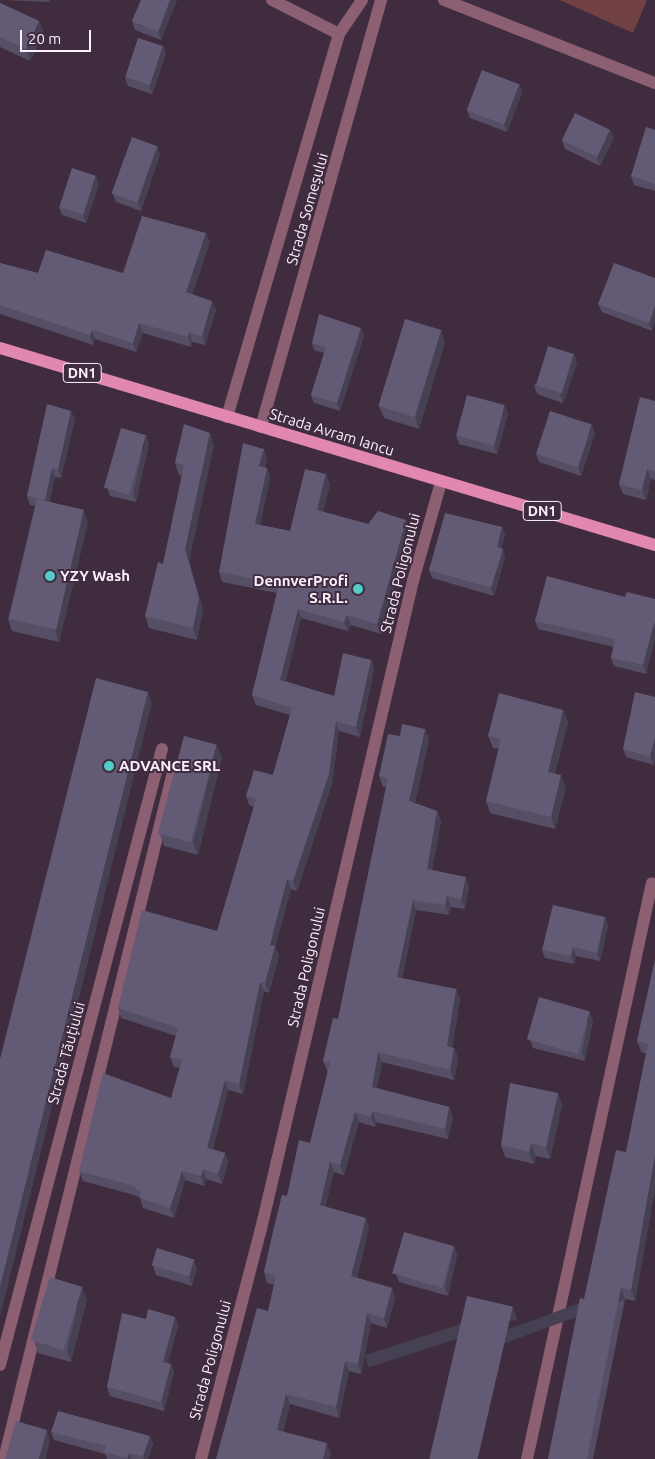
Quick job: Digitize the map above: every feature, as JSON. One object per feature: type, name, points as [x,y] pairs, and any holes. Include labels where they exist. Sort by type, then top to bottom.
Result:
[{"type":"main road","name":"Strada Avram Iancu","points":[[0,348],[655,545]]},
{"type":"street","points":[[272,0],[339,34]]},
{"type":"street","name":"Strada Someșului","points":[[227,417],[339,34],[362,0]]},
{"type":"street","name":"Strada Someșului","points":[[261,427],[382,0]]},
{"type":"street","points":[[444,0],[655,83]]},
{"type":"street","name":"Strada Poligonului","points":[[201,1459],[261,1229],[413,581],[441,482]]},
{"type":"street","name":"Strada Tăuțiului","points":[[0,1365],[162,750]]},
{"type":"street","points":[[4,1459],[174,768]]},
{"type":"street","points":[[527,1459],[652,883]]},
{"type":"shaded area","points":[[560,0],[647,0],[633,33]]},
{"type":"building","points":[[141,0],[170,0],[158,32],[132,21]]},
{"type":"building","points":[[0,3],[39,21],[26,49],[0,37]]},
{"type":"building","points":[[138,38],[163,46],[150,85],[125,77]]},
{"type":"building","points":[[482,70],[519,84],[504,124],[467,110]]},
{"type":"building","points":[[575,113],[610,130],[597,157],[562,140]]},
{"type":"building","points":[[646,127],[655,130],[655,184],[631,176]]},
{"type":"building","points":[[132,137],[157,146],[137,203],[111,193]]},
{"type":"building","points":[[72,168],[96,176],[83,215],[59,207]]},
{"type":"building","points":[[142,216],[206,233],[186,292],[212,301],[202,336],[189,332],[188,337],[139,323],[133,343],[92,330],[90,335],[0,305],[0,263],[38,273],[46,250],[123,273]]},
{"type":"building","points":[[614,263],[655,278],[655,306],[649,323],[598,304]]},
{"type":"building","points":[[319,314],[361,328],[337,403],[311,395],[326,347],[312,343]]},
{"type":"building","points":[[405,319],[441,330],[415,417],[378,406]]},
{"type":"building","points":[[548,346],[574,354],[562,393],[536,385]]},
{"type":"building","points":[[467,395],[505,405],[494,446],[456,436]]},
{"type":"building","points":[[640,397],[655,401],[655,471],[647,469],[642,490],[619,484]]},
{"type":"building","points":[[47,404],[71,411],[58,469],[52,468],[45,500],[27,496]]},
{"type":"building","points":[[550,411],[592,425],[578,467],[536,454]]},
{"type":"building","points":[[184,424],[210,433],[185,549],[199,598],[193,628],[145,616],[158,562],[163,564],[184,465],[175,463]]},
{"type":"building","points":[[121,428],[146,435],[129,495],[104,488]]},
{"type":"building","points":[[243,443],[264,449],[259,466],[267,468],[255,524],[290,531],[305,469],[326,474],[317,510],[368,524],[378,511],[406,520],[377,624],[347,615],[344,622],[298,609],[280,680],[334,696],[343,653],[371,660],[356,727],[336,721],[329,774],[293,881],[287,879],[270,945],[275,946],[265,983],[260,982],[239,1084],[225,1080],[207,1148],[225,1153],[218,1174],[203,1169],[201,1176],[182,1171],[170,1208],[140,1198],[141,1192],[131,1185],[79,1171],[103,1073],[171,1098],[182,1060],[170,1057],[178,1028],[118,1008],[142,910],[217,931],[256,799],[246,796],[254,770],[273,775],[292,708],[252,695],[279,584],[219,572]]},
{"type":"building","name":"YZY Wash","points":[[37,499],[84,510],[56,630],[9,619]]},
{"type":"building","points":[[445,513],[502,527],[497,547],[503,549],[491,588],[429,570]]},
{"type":"building","points":[[547,576],[625,597],[627,592],[655,599],[655,623],[643,665],[611,658],[615,639],[535,621]]},
{"type":"building","points":[[96,678],[148,692],[0,1287],[0,1059]]},
{"type":"building","points":[[635,692],[655,697],[655,737],[650,757],[623,749]]},
{"type":"building","points":[[499,693],[563,710],[548,772],[561,775],[551,817],[486,801],[501,739],[488,736]]},
{"type":"building","points":[[402,724],[425,729],[409,801],[437,811],[427,869],[466,877],[461,899],[447,896],[445,905],[413,900],[397,977],[456,989],[447,1046],[454,1048],[450,1070],[378,1052],[372,1087],[449,1107],[445,1129],[372,1111],[371,1117],[355,1112],[340,1165],[330,1162],[320,1205],[366,1218],[351,1276],[392,1288],[384,1318],[367,1313],[358,1364],[345,1361],[336,1407],[286,1394],[277,1430],[327,1443],[323,1459],[216,1459],[257,1308],[268,1311],[276,1276],[264,1272],[273,1231],[282,1195],[287,1196],[299,1140],[310,1143],[330,1062],[323,1061],[333,1018],[338,1019],[388,778],[379,776],[388,734],[400,736]]},
{"type":"building","points":[[184,736],[217,745],[191,842],[158,834]]},
{"type":"building","points":[[553,905],[605,917],[597,953],[573,947],[571,956],[542,950]]},
{"type":"building","points":[[655,960],[655,1155],[631,1290],[621,1288],[587,1459],[548,1459],[580,1298],[584,1299],[616,1150],[626,1152],[648,1044],[637,1041]]},
{"type":"building","points":[[539,997],[590,1012],[578,1054],[527,1039]]},
{"type":"building","points":[[510,1083],[558,1093],[546,1147],[531,1143],[529,1152],[501,1145]]},
{"type":"building","points":[[404,1232],[454,1246],[442,1288],[392,1273]]},
{"type":"building","points":[[157,1248],[194,1259],[189,1277],[152,1265]]},
{"type":"building","points":[[50,1277],[83,1287],[63,1350],[31,1340]]},
{"type":"building","points":[[467,1296],[513,1307],[478,1459],[429,1459]]},
{"type":"building","points":[[148,1309],[175,1317],[163,1362],[171,1364],[161,1402],[107,1387],[122,1313],[146,1319]]},
{"type":"building","points":[[58,1411],[150,1436],[143,1456],[129,1453],[127,1458],[104,1452],[106,1446],[51,1432]]},
{"type":"building","points":[[16,1421],[47,1430],[39,1459],[5,1459]]},
{"type":"place","name":"YZY Wash","points":[[50,576]]},
{"type":"place","name":"DennverProfi S.R.L.","points":[[358,589]]},
{"type":"place","name":"ADVANCE SRL","points":[[109,766]]}]
